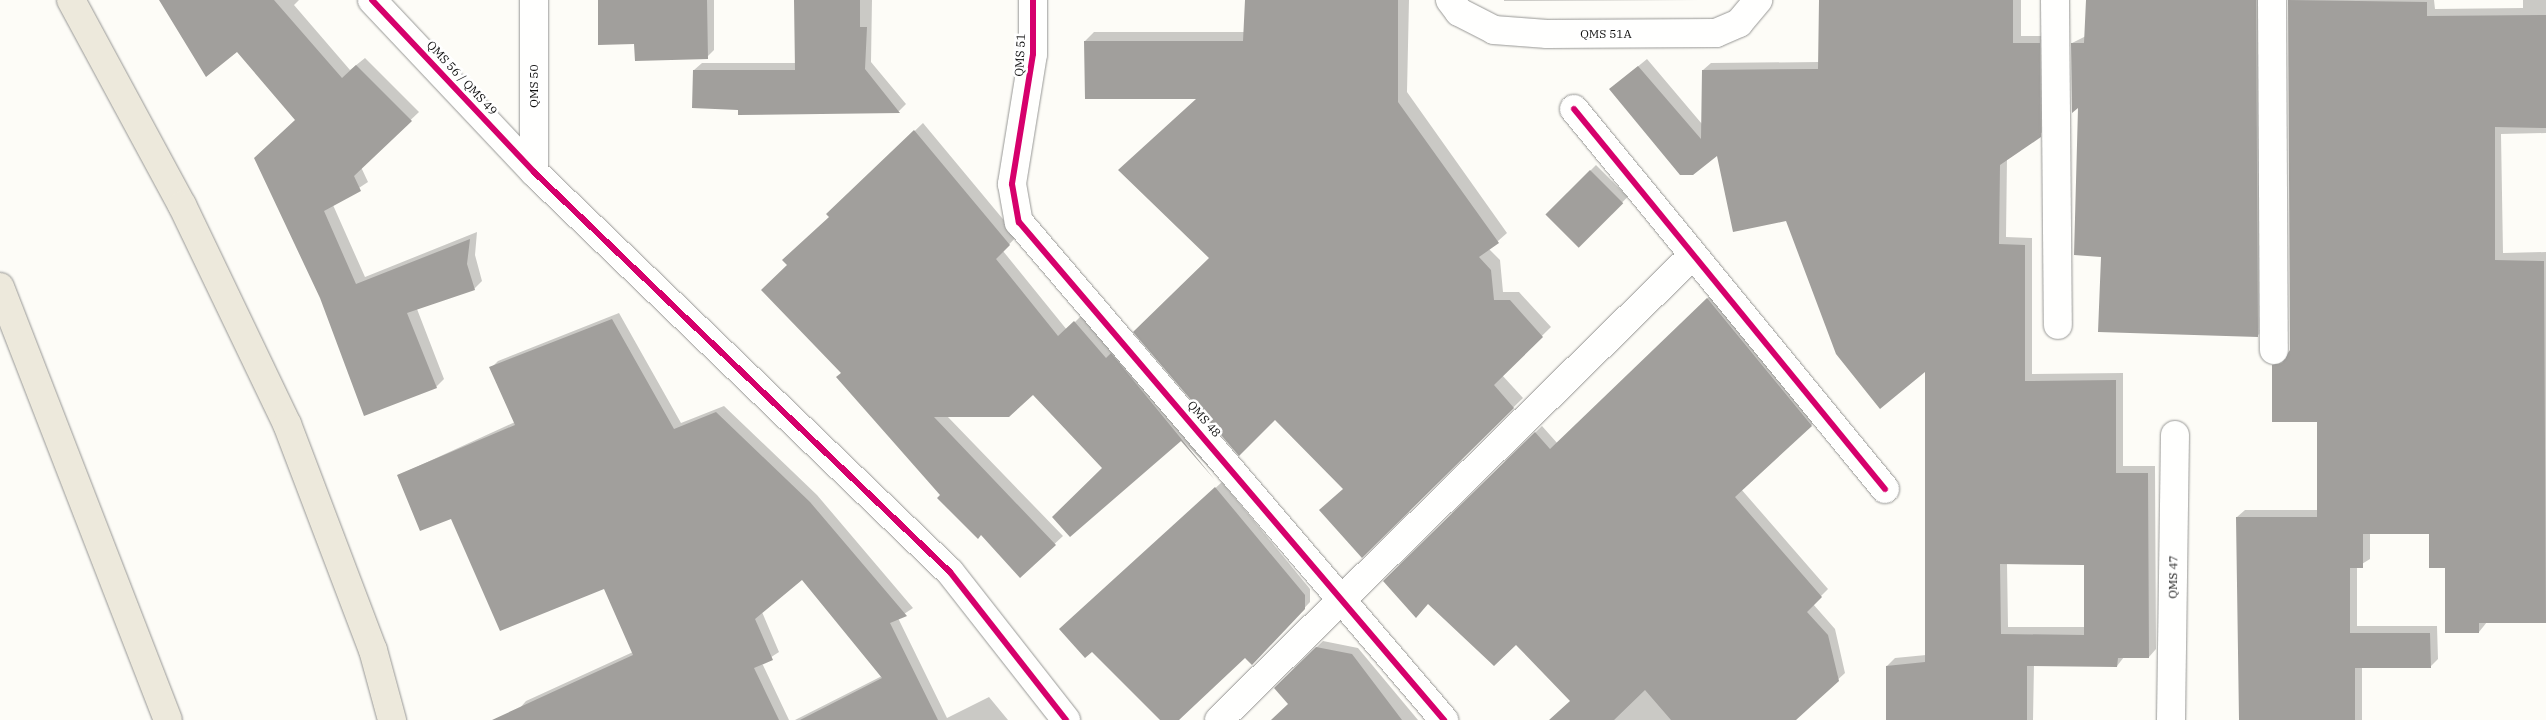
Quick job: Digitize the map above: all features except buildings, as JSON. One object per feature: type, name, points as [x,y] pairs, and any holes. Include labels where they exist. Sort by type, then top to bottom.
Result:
[{"type":"main road","points":[[71,0],[182,205],[287,424],[373,650],[392,720]]},
{"type":"main road","points":[[0,287],[168,720]]},
{"type":"street","name":"QMS 56 / QMS 49","points":[[372,0],[534,172],[950,572],[1066,720]]},
{"type":"street","name":"QMS 50","points":[[534,0],[534,172]]},
{"type":"street","name":"QMS 51","points":[[1026,110],[1033,0]]},
{"type":"street","name":"QMS 51A","points":[[1450,0],[1459,12],[1494,30],[1557,34],[1716,33],[1739,23],[1758,0]]},
{"type":"street","points":[[2055,0],[2058,325]]},
{"type":"street","points":[[2272,0],[2274,350]]},
{"type":"street","points":[[1574,109],[1885,488]]},
{"type":"street","name":"QMS 48","points":[[1026,110],[1012,184],[1019,222],[1344,598],[1444,720]]},
{"type":"street","points":[[1219,720],[1693,255]]},
{"type":"street","name":"QMS 47","points":[[2171,720],[2175,435]]},
{"type":"cycle path","points":[[372,0],[534,172],[950,572],[1066,720]]},
{"type":"cycle path","points":[[1033,0],[1033,54],[1012,184],[1019,222],[1444,720]]},
{"type":"cycle path","points":[[1574,109],[1885,489]]}]
